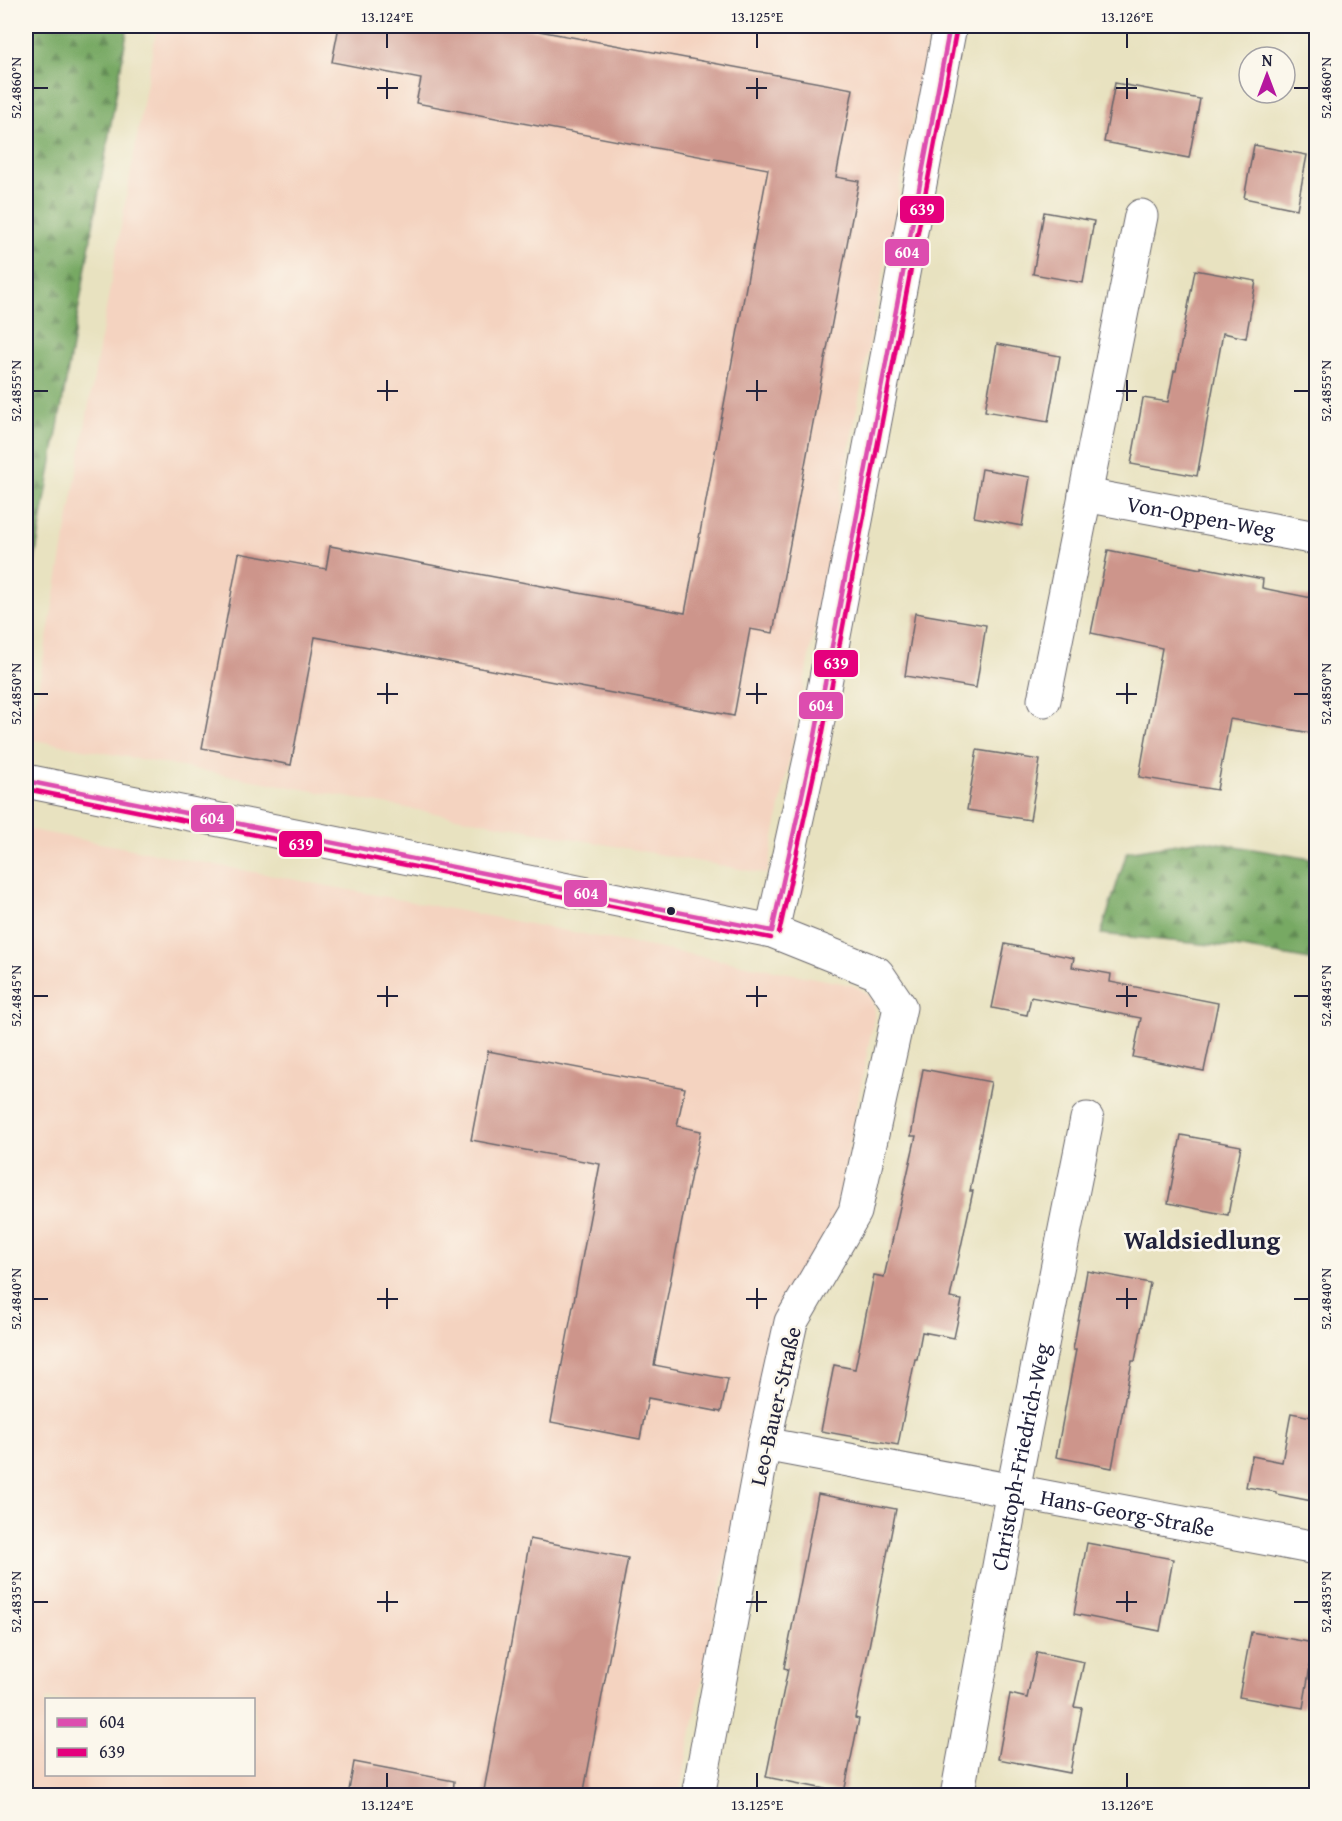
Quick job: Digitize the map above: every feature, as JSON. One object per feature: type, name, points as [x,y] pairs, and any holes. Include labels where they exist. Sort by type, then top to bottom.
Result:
[{"type":"street","points":[[772,931],[814,741],[950,26]]},
{"type":"street","points":[[1044,700],[1141,216]]},
{"type":"street","name":"Von-Oppen-Weg","points":[[1085,495],[1317,538]]},
{"type":"street","name":"Leo-Bauer-Straße","points":[[26,781],[772,931],[877,973],[900,1006],[855,1212],[791,1322],[764,1444],[698,1796]]},
{"type":"street","name":"Christoph-Friedrich-Weg","points":[[957,1796],[1013,1490],[1087,1119]]},
{"type":"street","name":"Hans-Georg-Straße","points":[[764,1444],[1317,1548]]},
{"type":"shaded area","points":[[157,26],[931,26],[767,874],[29,739]]},
{"type":"shaded area","points":[[26,829],[852,985],[870,997],[874,1007],[874,1017],[840,1195],[832,1225],[771,1340],[679,1795],[26,1795]]},
{"type":"green space","points":[[26,26],[128,26],[26,610]]},
{"type":"green space","points":[[1201,840],[1316,860],[1316,961],[1242,948],[1101,934],[1127,852]]},
{"type":"building","points":[[339,26],[512,26],[853,89],[836,177],[859,181],[773,633],[750,629],[734,716],[315,637],[291,765],[202,748],[239,553],[326,569],[330,546],[685,613],[768,169],[416,103],[421,79],[332,62]]},
{"type":"building","points":[[1115,83],[1200,99],[1189,158],[1104,142]]},
{"type":"building","points":[[1254,145],[1307,155],[1297,209],[1244,198]]},
{"type":"building","points":[[1044,212],[1094,221],[1083,283],[1033,274]]},
{"type":"building","points":[[1195,270],[1256,281],[1246,338],[1223,333],[1197,476],[1131,464],[1143,398],[1168,402]]},
{"type":"building","points":[[997,344],[1060,356],[1048,422],[985,411]]},
{"type":"building","points":[[982,469],[1030,477],[1022,526],[974,517]]},
{"type":"building","points":[[1108,550],[1263,579],[1262,588],[1317,599],[1317,734],[1230,719],[1217,790],[1139,777],[1162,648],[1091,633]]},
{"type":"building","points":[[915,613],[986,625],[976,688],[905,676]]},
{"type":"building","points":[[977,750],[1040,760],[1030,820],[967,810]]},
{"type":"building","points":[[1005,944],[1074,958],[1072,967],[1111,974],[1110,982],[1218,1003],[1204,1071],[1133,1057],[1141,1018],[1031,997],[1027,1015],[992,1008]]},
{"type":"building","points":[[488,1051],[685,1088],[677,1126],[701,1131],[654,1365],[728,1379],[721,1412],[648,1398],[640,1439],[551,1422],[600,1164],[471,1140]]},
{"type":"building","points":[[923,1069],[991,1082],[970,1191],[973,1191],[950,1298],[962,1300],[954,1338],[922,1332],[898,1445],[821,1431],[834,1365],[855,1369],[874,1275],[884,1277],[916,1136],[911,1136]]},
{"type":"building","points":[[1181,1135],[1241,1146],[1228,1215],[1168,1203]]},
{"type":"building","points":[[1087,1271],[1150,1283],[1135,1361],[1132,1361],[1112,1468],[1056,1457],[1076,1350],[1073,1350]]},
{"type":"building","points":[[1291,1413],[1317,1418],[1317,1502],[1246,1487],[1252,1456],[1282,1462]]},
{"type":"building","points":[[818,1494],[896,1509],[855,1718],[859,1719],[844,1793],[766,1777],[788,1669],[784,1668]]},
{"type":"building","points":[[530,1539],[628,1558],[583,1796],[483,1796]]},
{"type":"building","points":[[1087,1543],[1173,1559],[1160,1631],[1074,1614]]},
{"type":"building","points":[[1251,1632],[1314,1643],[1303,1708],[1239,1697]]},
{"type":"building","points":[[1037,1652],[1084,1662],[1074,1707],[1082,1708],[1070,1773],[998,1759],[1010,1694],[1027,1698]]},
{"type":"building","points":[[354,1762],[454,1781],[453,1796],[348,1796]]},
{"type":"transit line","name":"604","points":[[772,931],[814,741],[950,26]]},
{"type":"transit line","name":"639","points":[[779,933],[821,742],[957,27]]},
{"type":"transit line","name":"604","points":[[26,781],[772,931]]},
{"type":"transit line","name":"639","points":[[26,789],[771,938]]},
{"type":"district","name":"Waldsiedlung","points":[[1202,1239]]}]
